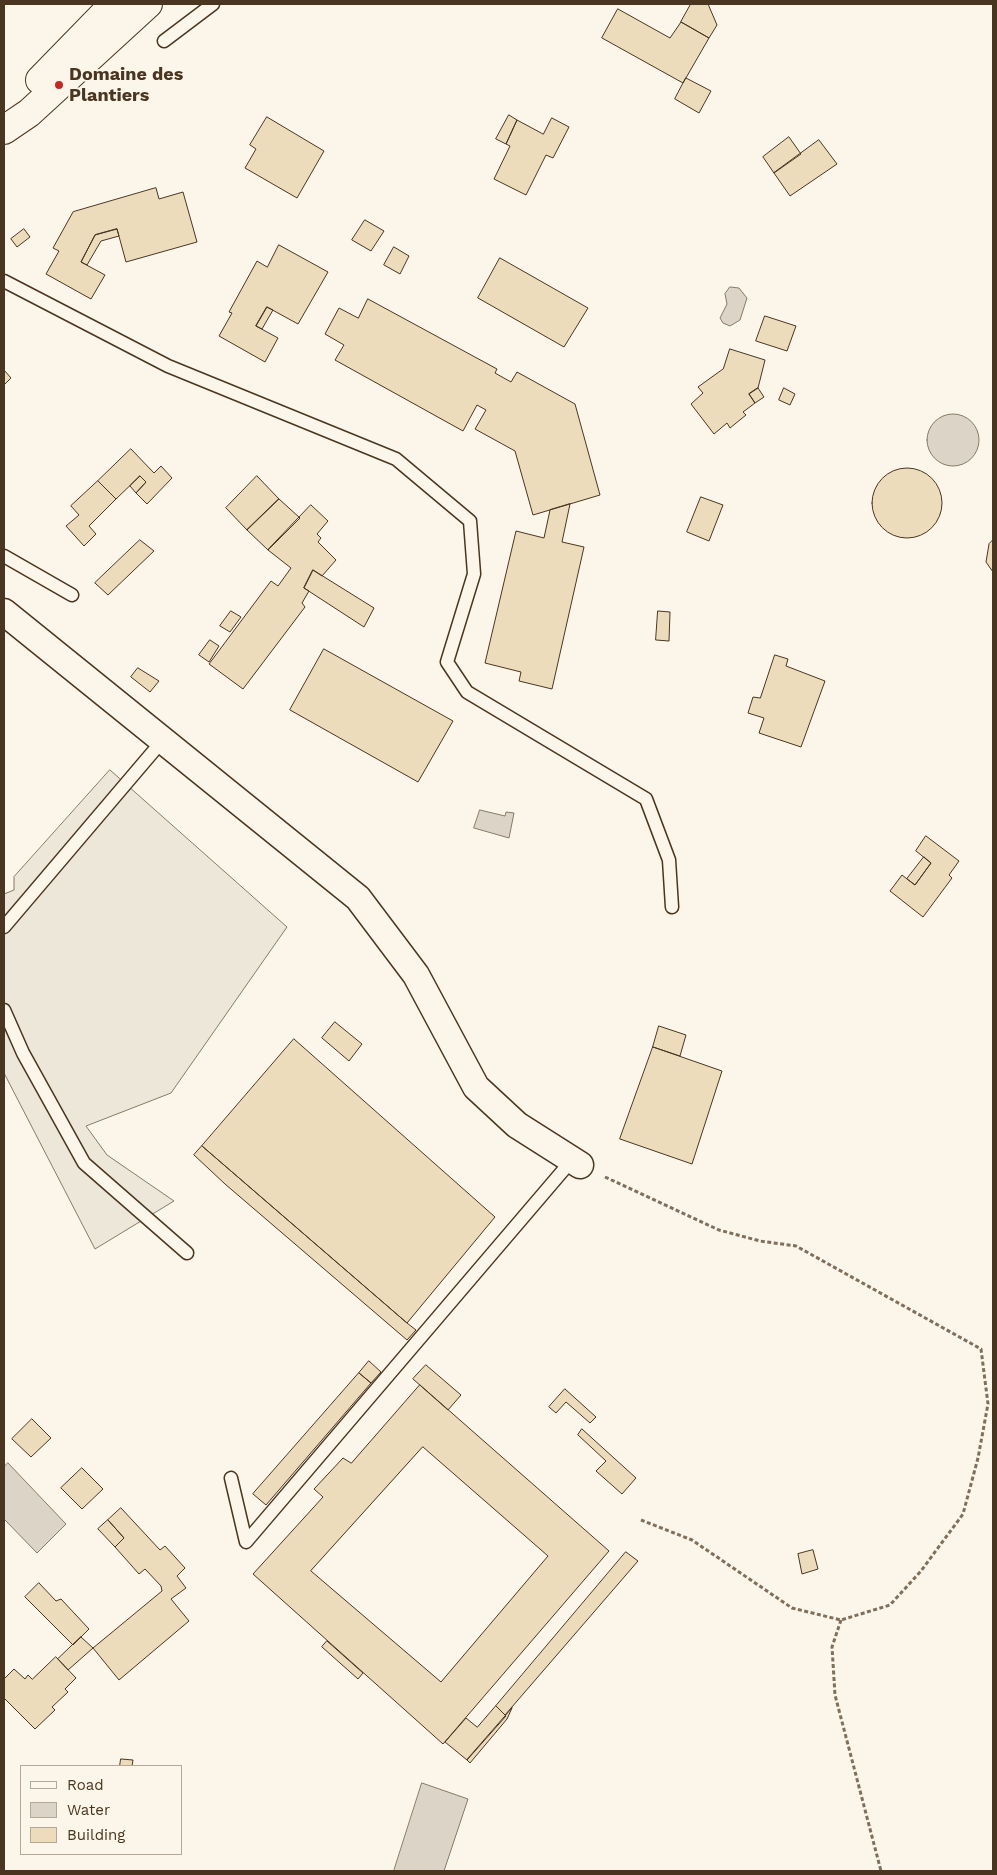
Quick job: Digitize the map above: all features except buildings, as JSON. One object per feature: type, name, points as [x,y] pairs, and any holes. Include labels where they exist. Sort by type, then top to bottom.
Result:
[{"type":"main road","points":[[4,118],[114,4]]},
{"type":"main road","points":[[4,130],[29,113],[148,4]]},
{"type":"street","points":[[5,615],[358,898],[416,975],[476,1086],[517,1125],[576,1162]]},
{"type":"lane","points":[[164,41],[213,4]]},
{"type":"lane","points":[[4,281],[168,366],[396,459],[470,521],[474,574],[448,662],[466,692],[646,799],[668,860],[672,907]]},
{"type":"lane","points":[[4,556],[72,594]]},
{"type":"lane","points":[[4,927],[163,740]]},
{"type":"lane","points":[[4,1010],[23,1053],[84,1163],[188,1253]]},
{"type":"lane","points":[[231,1478],[246,1542],[576,1162]]},
{"type":"path","points":[[576,1162],[719,1230],[760,1241],[796,1246],[981,1349],[988,1404],[978,1458],[963,1514],[921,1572],[890,1605],[841,1620],[792,1608],[692,1540],[641,1520]]},
{"type":"path","points":[[841,1620],[832,1647],[835,1695],[881,1871]]},
{"type":"shaded area","points":[[110,770],[287,927],[171,1093],[86,1126],[107,1155],[174,1201],[95,1249],[4,1073],[4,894],[14,890],[14,877]]},
{"type":"water","points":[[730,287],[739,288],[747,298],[740,320],[730,326],[723,323],[720,318],[727,304],[725,294]]},
{"type":"water","points":[[948,414],[958,414],[972,421],[979,435],[979,445],[972,459],[958,466],[948,466],[938,462],[931,455],[927,445],[927,435],[931,425],[938,418]]},
{"type":"water","points":[[480,810],[505,816],[506,812],[514,813],[509,838],[474,828]]},
{"type":"water","points":[[8,1463],[66,1524],[37,1553],[4,1519],[4,1467]]},
{"type":"water","points":[[422,1783],[468,1799],[444,1871],[394,1871]]},
{"type":"place","name":"Domaine des Plantiers","points":[[59,85]]}]
